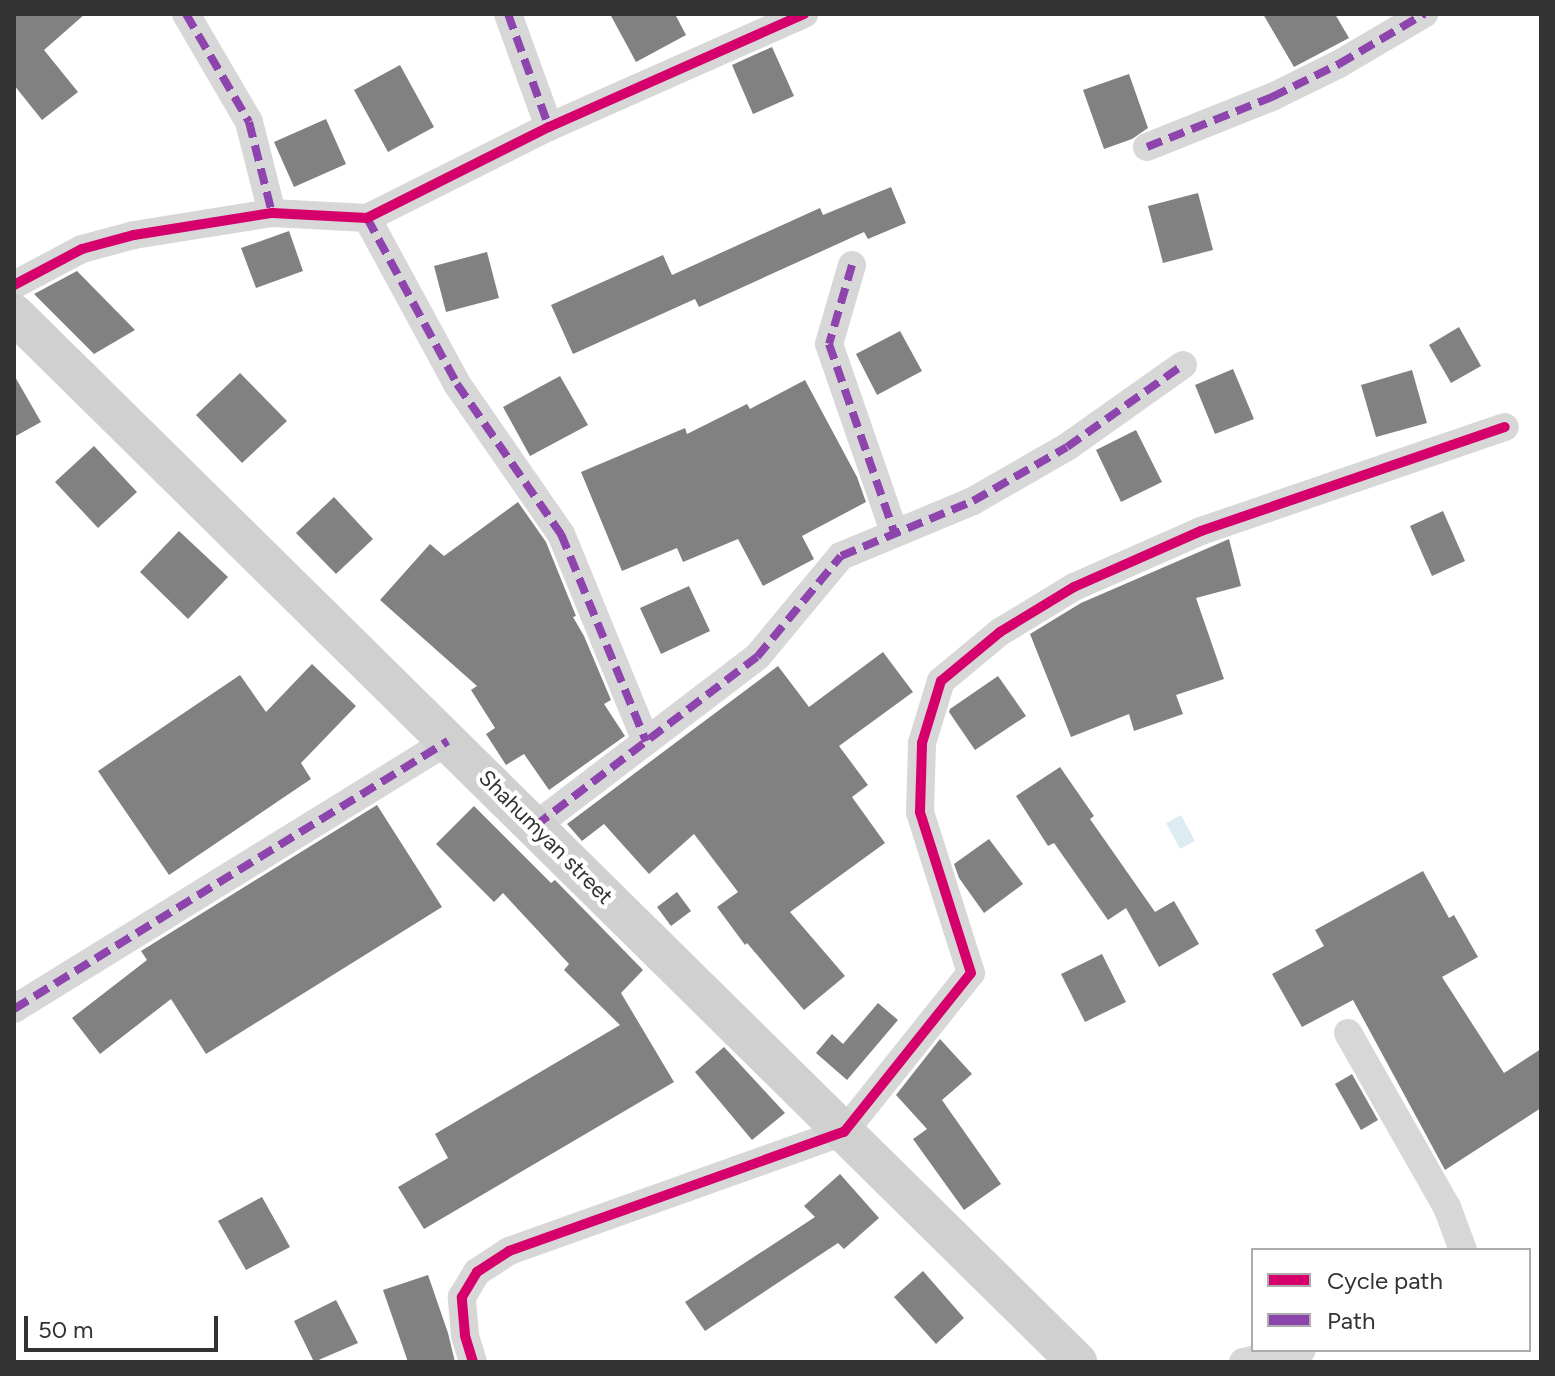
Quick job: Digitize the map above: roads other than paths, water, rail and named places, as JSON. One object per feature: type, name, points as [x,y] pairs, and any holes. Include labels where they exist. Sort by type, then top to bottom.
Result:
[{"type":"main road","name":"Shahumyan street","points":[[14,314],[1077,1362]]},
{"type":"street","points":[[186,14],[249,122],[272,213]]},
{"type":"street","points":[[508,14],[549,127]]},
{"type":"street","points":[[14,285],[82,249],[134,235],[272,213],[367,218],[549,127],[804,14]]},
{"type":"street","points":[[1147,147],[1285,90],[1339,64],[1424,14]]},
{"type":"street","points":[[367,218],[457,384],[561,534],[646,741]]},
{"type":"street","points":[[852,265],[829,344],[894,532]]},
{"type":"street","points":[[535,826],[757,657],[841,556],[973,501],[1067,447],[1183,365]]},
{"type":"street","points":[[473,1362],[465,1335],[462,1297],[477,1272],[509,1251],[844,1132],[971,973],[920,812],[922,743],[941,681],[1000,632],[1074,587],[1201,531],[1505,427]]},
{"type":"street","points":[[14,1009],[448,741]]},
{"type":"street","points":[[1348,1033],[1447,1207],[1462,1248]]},
{"type":"street","points":[[1243,1362],[1292,1352]]}]
